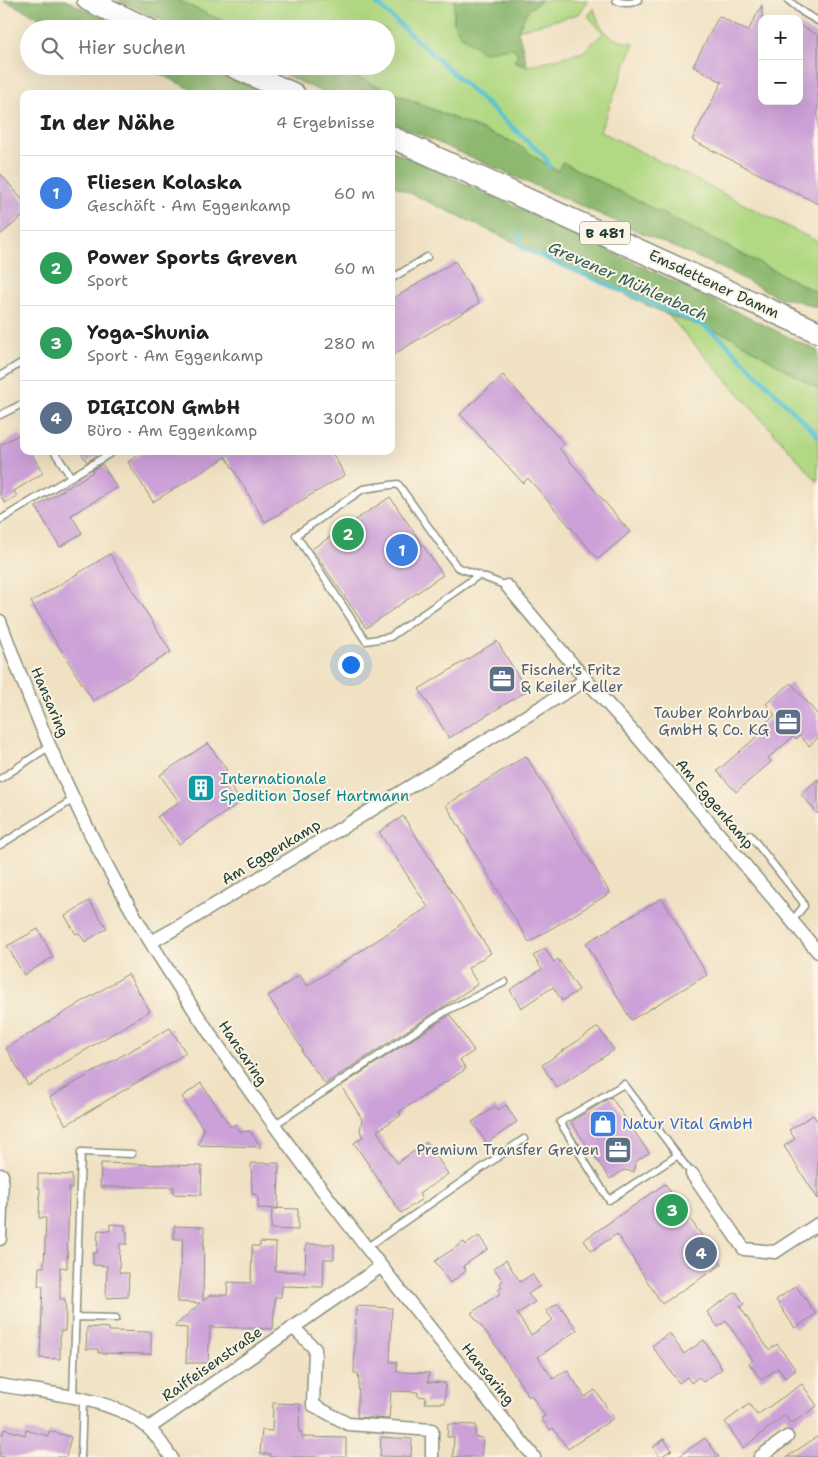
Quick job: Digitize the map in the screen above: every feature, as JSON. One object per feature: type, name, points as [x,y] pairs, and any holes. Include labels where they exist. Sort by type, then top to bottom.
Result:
[{"type":"main road","points":[[88,0],[129,20]]},
{"type":"main road","points":[[252,75],[285,90]]},
{"type":"main road","name":"Emsdettener Damm","points":[[395,139],[818,332]]},
{"type":"street","name":"Am Eggenkamp","points":[[507,586],[586,680],[635,734],[818,952]]},
{"type":"street","name":"Hansaring","points":[[0,621],[50,746],[100,849],[151,942],[232,1067],[380,1267],[534,1457]]},
{"type":"street","name":"Am Eggenkamp","points":[[151,942],[586,680]]},
{"type":"street","points":[[692,1174],[744,1249],[775,1252],[818,1224]]},
{"type":"street","points":[[0,1239],[2,1175]]},
{"type":"street","name":"Raiffeisenstraße","points":[[149,1428],[380,1267]]},
{"type":"street","points":[[293,1327],[315,1349],[313,1405],[348,1424],[432,1430],[432,1457]]},
{"type":"street","points":[[0,1385],[78,1400],[127,1414],[149,1428],[171,1457]]},
{"type":"street","points":[[760,1457],[787,1437]]},
{"type":"lane","points":[[616,0],[619,2],[636,1]]},
{"type":"lane","points":[[788,0],[818,21]]},
{"type":"lane","points":[[395,276],[426,257]]},
{"type":"lane","points":[[0,376],[20,364]]},
{"type":"lane","points":[[0,415],[20,405]]},
{"type":"lane","points":[[57,455],[71,477]]},
{"type":"lane","points":[[0,520],[107,455]]},
{"type":"lane","points":[[479,575],[390,637],[366,642],[296,535],[363,489],[398,484],[457,567],[479,575],[507,586]]},
{"type":"lane","points":[[0,779],[50,746]]},
{"type":"lane","points":[[0,845],[75,798]]},
{"type":"lane","points":[[750,835],[802,901],[804,906],[802,911],[792,921]]},
{"type":"lane","points":[[274,1124],[446,1011],[506,982]]},
{"type":"lane","points":[[678,1155],[609,1200],[560,1122],[624,1084],[678,1155],[692,1174]]},
{"type":"lane","points":[[366,1248],[524,1139]]},
{"type":"lane","points":[[80,1457],[76,1317],[81,1152],[132,1154]]},
{"type":"lane","points":[[76,1317],[116,1318]]},
{"type":"green space","points":[[3,0],[65,0],[108,20],[45,20]]},
{"type":"green space","points":[[118,0],[177,0],[220,20],[161,20]]},
{"type":"green space","points":[[177,0],[455,0],[453,21],[482,52],[512,48],[518,53],[514,61],[527,66],[583,52],[603,33],[588,16],[594,8],[599,23],[607,33],[619,40],[634,43],[600,131],[818,242],[818,293],[563,163],[558,171],[513,142],[395,93],[395,90],[387,90],[351,75],[395,75],[395,20],[220,20]]},
{"type":"green space","points":[[455,0],[542,0],[527,11],[518,30],[527,66],[514,61],[518,53],[512,48],[482,52],[461,36],[454,20]]},
{"type":"green space","points":[[542,0],[588,0],[579,14],[518,30],[527,11]]},
{"type":"green space","points":[[162,75],[228,75],[260,90],[193,90]]},
{"type":"green space","points":[[285,75],[351,75],[387,90],[318,90]]},
{"type":"green space","points":[[395,93],[513,142],[558,171],[562,162],[818,293],[818,308],[778,297],[726,270],[395,124]]},
{"type":"green space","points":[[395,152],[558,226],[818,351],[818,389],[730,336],[668,315],[395,186]]},
{"type":"green space","points":[[668,315],[730,336],[818,388],[818,482]]},
{"type":"building","points":[[762,5],[762,15],[758,15],[758,105],[803,105],[803,27],[818,35],[818,204],[692,140],[722,82],[693,66],[719,16],[748,31]]},
{"type":"building","points":[[0,173],[20,197],[20,218],[0,235]]},
{"type":"building","points":[[455,261],[479,303],[395,354],[395,298]]},
{"type":"building","points":[[503,375],[564,444],[559,448],[630,532],[598,559],[528,478],[523,483],[460,414]]},
{"type":"building","points":[[20,434],[20,455],[32,455],[43,473],[14,491],[17,496],[5,503],[0,495],[0,445]]},
{"type":"building","points":[[83,455],[96,455],[96,456],[87,462]]},
{"type":"building","points":[[139,455],[333,455],[345,475],[265,522],[226,457],[153,502],[128,462]]},
{"type":"building","points":[[102,464],[117,488],[71,515],[82,533],[60,547],[36,507],[93,472],[92,470]]},
{"type":"building","points":[[390,497],[443,575],[366,628],[312,549]]},
{"type":"building","points":[[110,554],[171,652],[93,701],[31,602]]},
{"type":"building","points":[[497,641],[527,691],[449,738],[419,689]]},
{"type":"building","points":[[791,683],[818,715],[818,738],[809,746],[800,736],[796,739],[793,737],[768,758],[771,762],[736,792],[717,771],[760,734],[757,730],[775,715],[766,704]]},
{"type":"building","name":"Internationale Spedition Josef Hartmann","points":[[208,743],[227,770],[222,774],[241,802],[179,844],[157,817],[179,802],[160,775]]},
{"type":"building","points":[[526,756],[610,893],[529,942],[446,805]]},
{"type":"building","points":[[818,779],[818,814],[801,794]]},
{"type":"building","points":[[403,816],[491,953],[468,968],[478,984],[325,1084],[301,1051],[303,1050],[268,996],[300,975],[307,986],[428,907],[379,832]]},
{"type":"building","points":[[662,898],[707,975],[631,1020],[586,943]]},
{"type":"building","points":[[89,901],[107,928],[85,942],[79,933],[76,934],[65,916]]},
{"type":"building","points":[[38,929],[53,957],[24,975],[7,946]]},
{"type":"building","points":[[545,948],[554,962],[558,959],[579,990],[562,1001],[553,987],[521,1008],[510,990],[542,969],[533,956]]},
{"type":"building","points":[[128,974],[150,1011],[28,1085],[6,1048]]},
{"type":"building","points":[[450,1015],[474,1051],[460,1060],[466,1069],[399,1112],[401,1115],[377,1131],[397,1163],[427,1142],[448,1174],[419,1194],[422,1199],[401,1213],[354,1143],[363,1137],[360,1131],[362,1119],[341,1086]]},
{"type":"building","points":[[598,1027],[614,1050],[557,1088],[542,1065]]},
{"type":"building","points":[[170,1028],[186,1053],[66,1125],[50,1097]]},
{"type":"building","points":[[201,1083],[231,1127],[235,1124],[240,1132],[250,1131],[261,1147],[198,1145],[204,1130],[182,1097]]},
{"type":"building","points":[[611,1097],[649,1153],[635,1162],[634,1172],[624,1170],[610,1179],[571,1122]]},
{"type":"building","points":[[506,1105],[517,1122],[487,1143],[472,1122],[496,1106],[498,1110]]},
{"type":"building","points":[[813,1115],[818,1122],[818,1199],[784,1146],[795,1139],[789,1130]]},
{"type":"building","points":[[101,1163],[202,1166],[201,1195],[173,1194],[174,1187],[100,1187]]},
{"type":"building","points":[[251,1163],[279,1163],[278,1209],[258,1208],[258,1195],[252,1194]]},
{"type":"building","points":[[38,1174],[72,1175],[72,1189],[69,1188],[67,1268],[60,1267],[60,1299],[65,1299],[66,1312],[65,1331],[60,1331],[60,1359],[40,1358],[43,1286],[38,1286],[39,1267],[44,1267],[46,1218],[39,1218],[40,1188],[38,1188]]},
{"type":"building","points":[[665,1184],[722,1264],[662,1304],[617,1234],[591,1251],[584,1240]]},
{"type":"building","points":[[272,1208],[298,1209],[298,1230],[271,1229]]},
{"type":"building","points":[[110,1224],[125,1225],[125,1231],[127,1231],[127,1244],[120,1244],[119,1273],[129,1273],[128,1297],[106,1298],[107,1266],[93,1265],[93,1253],[97,1253],[98,1230],[110,1231]]},
{"type":"building","points":[[174,1226],[204,1227],[203,1301],[210,1295],[227,1295],[228,1282],[251,1283],[252,1246],[260,1246],[260,1242],[276,1243],[275,1271],[305,1272],[306,1244],[334,1244],[334,1259],[324,1259],[323,1287],[282,1286],[281,1297],[275,1297],[273,1329],[210,1327],[208,1363],[186,1363],[187,1328],[174,1327],[200,1303],[177,1302],[183,1239],[174,1239]]},
{"type":"building","points":[[479,1236],[488,1249],[463,1266],[466,1271],[450,1283],[435,1261],[464,1242],[466,1245]]},
{"type":"building","points":[[506,1260],[520,1282],[532,1274],[540,1286],[528,1294],[535,1302],[517,1314],[531,1335],[553,1320],[546,1311],[558,1303],[577,1330],[538,1357],[553,1379],[567,1370],[585,1397],[595,1390],[614,1418],[568,1449],[553,1428],[550,1430],[541,1418],[545,1416],[531,1395],[529,1397],[492,1340],[471,1313],[501,1293],[498,1289],[502,1287],[500,1283],[503,1281],[494,1268]]},
{"type":"building","points":[[796,1286],[816,1314],[795,1328],[776,1300]]},
{"type":"building","points":[[736,1292],[744,1304],[740,1307],[769,1350],[777,1344],[796,1370],[785,1378],[778,1368],[761,1380],[749,1363],[753,1360],[726,1321],[718,1327],[707,1312]]},
{"type":"building","points":[[356,1306],[392,1308],[390,1362],[397,1362],[397,1372],[429,1373],[428,1382],[445,1383],[445,1403],[425,1403],[426,1397],[418,1396],[418,1392],[391,1391],[389,1419],[357,1417],[359,1382],[358,1373],[354,1373]]},
{"type":"building","points":[[87,1327],[109,1328],[109,1331],[151,1332],[151,1354],[98,1353],[98,1349],[86,1349]]},
{"type":"building","points":[[669,1333],[684,1354],[704,1340],[722,1369],[703,1382],[699,1377],[691,1383],[687,1377],[679,1383],[652,1346]]},
{"type":"building","points":[[802,1384],[817,1406],[791,1424],[785,1415],[743,1448],[725,1422],[749,1404],[757,1415]]},
{"type":"building","points":[[273,1403],[300,1404],[299,1432],[302,1432],[302,1437],[346,1438],[346,1457],[270,1457],[270,1454],[260,1454],[262,1430],[272,1431]]},
{"type":"building","points":[[448,1424],[476,1425],[475,1437],[483,1438],[481,1457],[453,1457],[454,1437],[447,1437]]},
{"type":"building","points":[[4,1429],[25,1435],[26,1430],[48,1436],[49,1431],[71,1437],[66,1457],[0,1457],[0,1433],[3,1434]]},
{"type":"building","points":[[818,1436],[818,1457],[787,1457]]},
{"type":"building","points":[[381,1437],[412,1439],[411,1457],[380,1456]]},
{"type":"building","points":[[705,1438],[719,1457],[678,1457]]},
{"type":"building","points":[[664,1439],[672,1450],[660,1457],[653,1447]]},
{"type":"waterway","name":"Grevener Mühlenbach","points":[[373,0],[395,20]]},
{"type":"waterway","name":"Grevener Mühlenbach","points":[[395,20],[545,157],[550,167]]},
{"type":"waterway","name":"Grevener Mühlenbach","points":[[520,234],[518,241],[522,248],[704,326],[724,341],[818,436]]},
{"type":"place","name":"Power Sports Greven","points":[[348,534]]},
{"type":"place","name":"Fliesen Kolaska","points":[[402,550]]},
{"type":"place","name":"Fischer's Fritz & Keiler Keller","points":[[502,679]]},
{"type":"place","name":"Tauber Rohrbau GmbH & Co. KG","points":[[788,722]]},
{"type":"place","name":"Internationale Spedition Josef Hartmann","points":[[201,788]]},
{"type":"place","name":"Natur Vital GmbH","points":[[603,1124]]},
{"type":"place","name":"Premium Transfer Greven","points":[[618,1150]]},
{"type":"place","name":"Yoga-Shunia","points":[[672,1210]]},
{"type":"place","name":"DIGICON GmbH","points":[[701,1253]]}]
